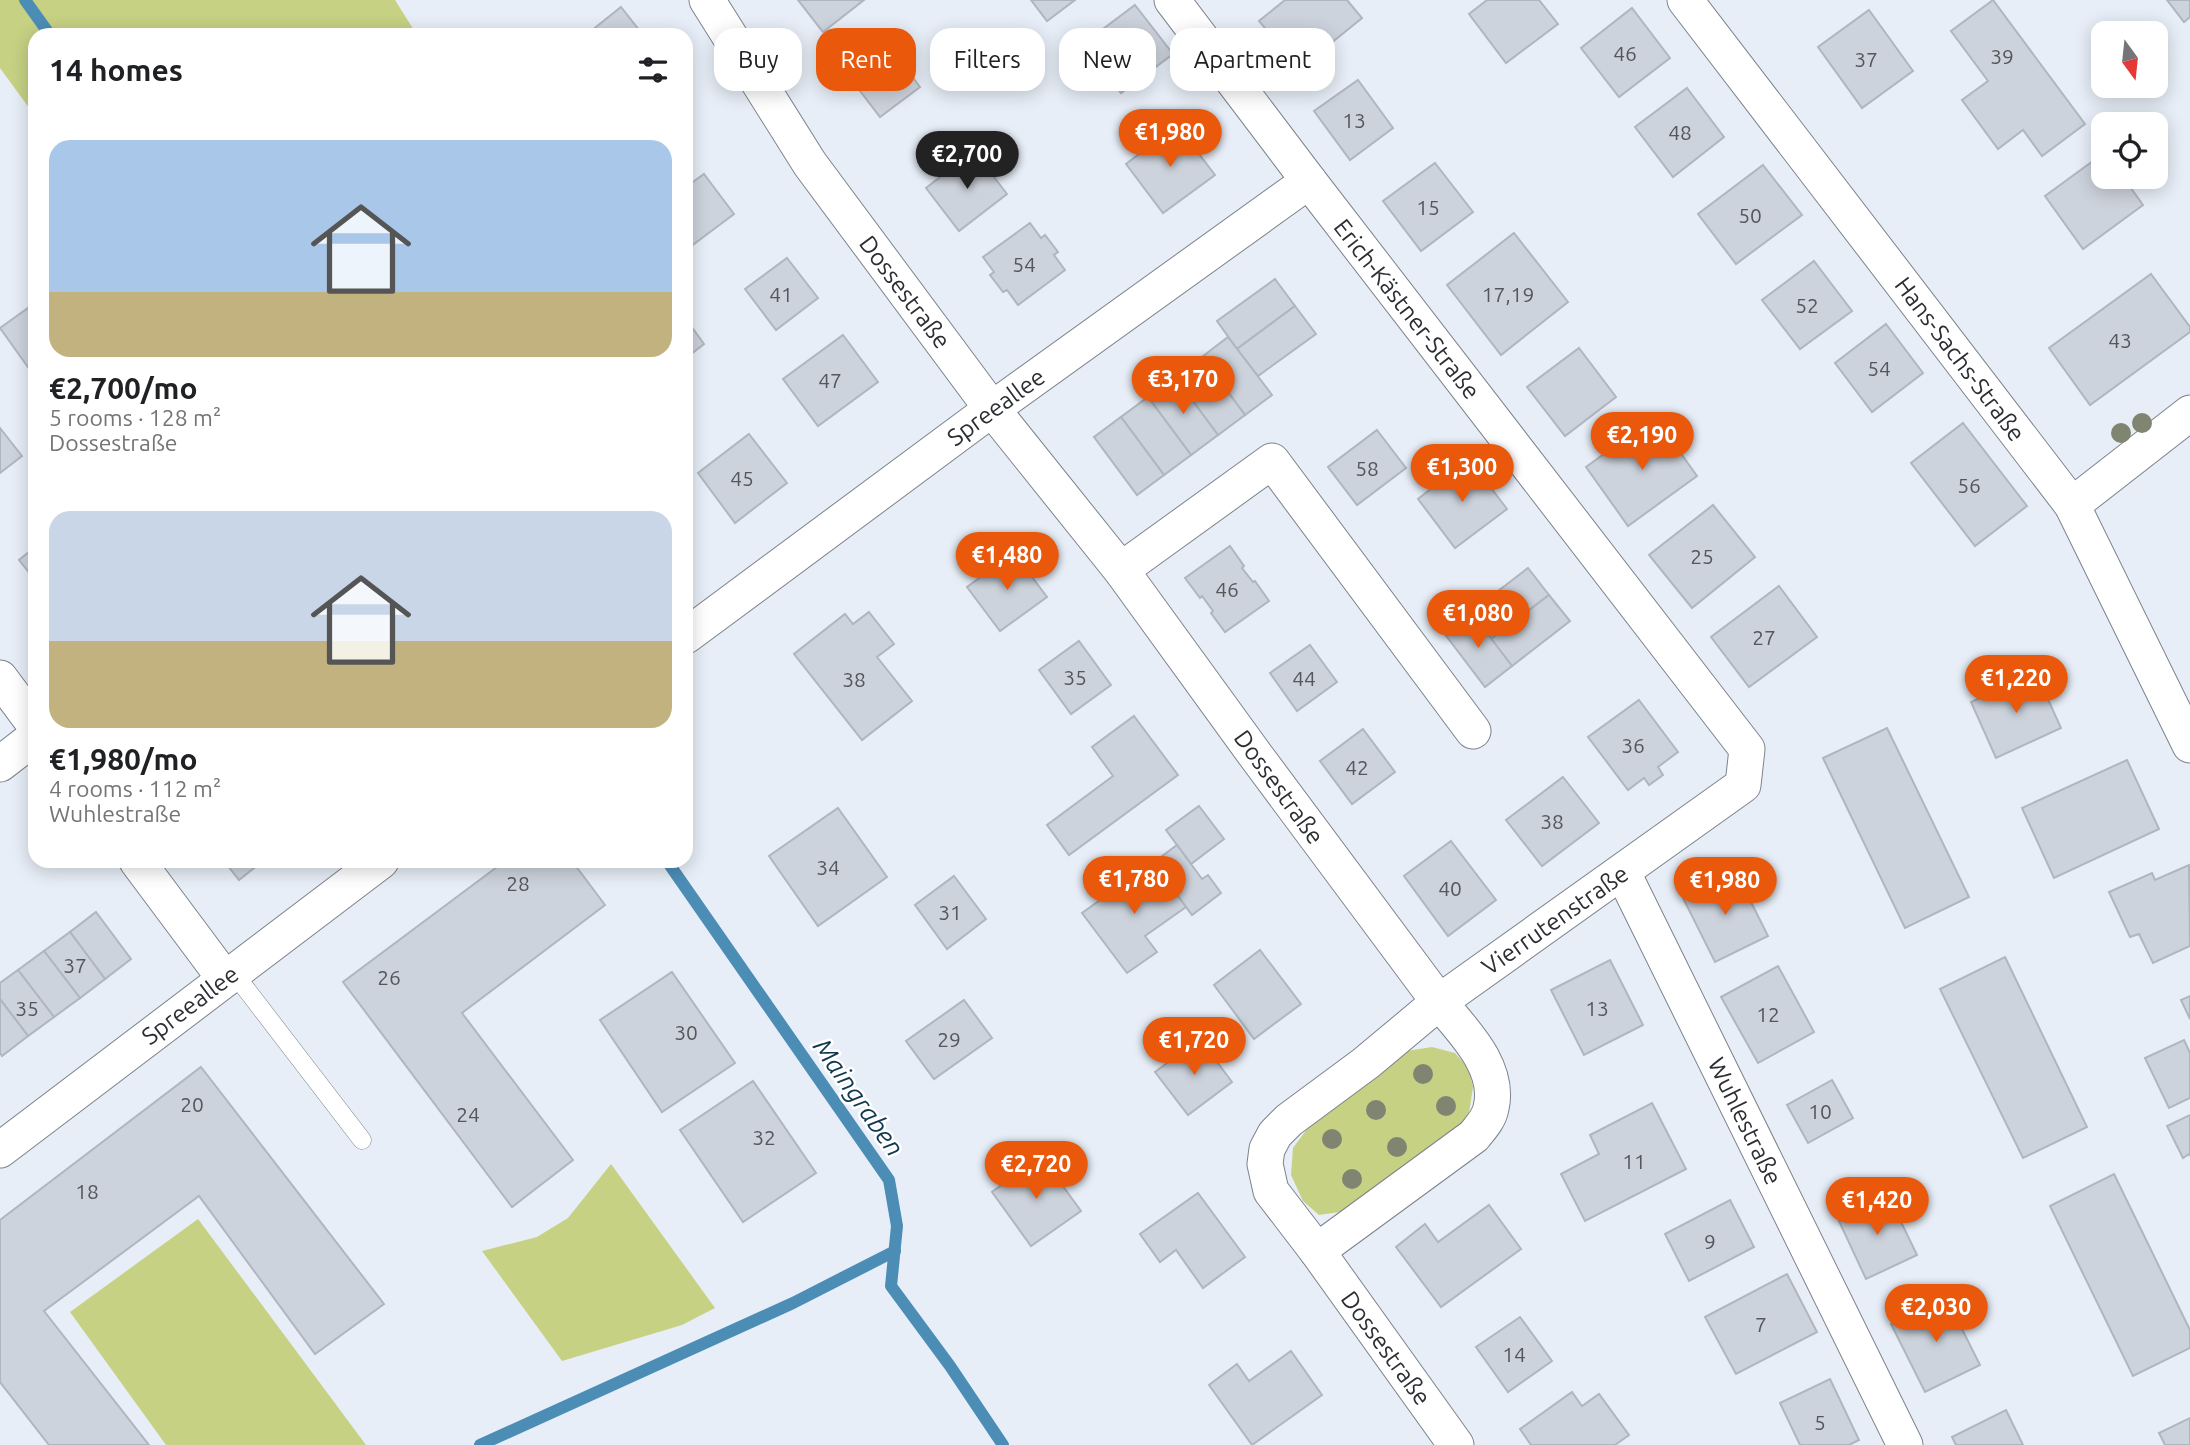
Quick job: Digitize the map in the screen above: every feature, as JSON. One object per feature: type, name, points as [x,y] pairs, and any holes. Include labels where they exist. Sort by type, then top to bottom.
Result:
[{"type":"street","name":"Dossestraße","points":[[707,0],[810,164],[992,409],[1121,570],[1438,1002],[1473,1043],[1487,1071],[1491,1084],[1492,1107],[1474,1136],[1317,1251]]},
{"type":"street","name":"Erich-Kästner-Straße","points":[[1172,0],[1746,749]]},
{"type":"street","name":"Hans-Sachs-Straße","points":[[1685,0],[2071,505],[2190,746]]},
{"type":"street","name":"Spreeallee","points":[[693,631],[992,409],[1309,181]]},
{"type":"street","points":[[2071,505],[2190,413]]},
{"type":"street","points":[[1121,570],[1272,461],[1473,731]]},
{"type":"street","points":[[0,678],[28,716]]},
{"type":"street","points":[[0,764],[28,742]]},
{"type":"street","name":"Vierrutenstraße","points":[[1438,1002],[1623,873],[1743,785],[1746,749]]},
{"type":"street","points":[[143,868],[229,975]]},
{"type":"street","name":"Spreeallee","points":[[0,1150],[372,868]]},
{"type":"street","name":"Wuhlestraße","points":[[1623,873],[1905,1445]]},
{"type":"street","name":"Dossestraße","points":[[1438,1002],[1366,1063],[1289,1120],[1275,1134],[1267,1149],[1265,1164],[1271,1191],[1456,1445]]},
{"type":"lane","points":[[229,975],[362,1140]]},
{"type":"green space","points":[[0,0],[395,0],[413,28],[28,28],[28,106],[0,68]]},
{"type":"green space","points":[[1432,1047],[1455,1053],[1468,1068],[1473,1087],[1469,1113],[1457,1134],[1353,1210],[1319,1215],[1303,1201],[1291,1175],[1293,1148],[1313,1121],[1407,1051]]},
{"type":"green space","points":[[611,1164],[715,1308],[682,1325],[562,1361],[482,1251],[537,1237],[568,1218]]},
{"type":"green space","points":[[198,1219],[366,1445],[166,1445],[70,1312]]},
{"type":"building","points":[[798,0],[864,0],[828,28],[820,28]]},
{"type":"building","points":[[1031,0],[1075,0],[1047,21]]},
{"type":"building","points":[[1285,0],[1347,0],[1362,18],[1335,40],[1335,28],[1265,28],[1259,21]]},
{"type":"building","points":[[1487,0],[1539,0],[1558,24],[1506,63],[1469,14]]},
{"type":"building","points":[[1993,0],[2085,124],[2042,156],[2023,130],[1998,149],[1962,100],[1988,81],[1951,31]]},
{"type":"building","points":[[2167,0],[2190,0],[2190,17],[2184,22]]},
{"type":"building","points":[[1135,5],[1153,28],[1104,28]]},
{"type":"building","points":[[621,7],[638,28],[595,28]]},
{"type":"building","points":[[1632,8],[1670,58],[1619,97],[1581,48]]},
{"type":"building","points":[[1869,10],[1913,71],[1862,108],[1818,47]]},
{"type":"building","points":[[1156,32],[1170,50],[1170,56],[1156,67]]},
{"type":"building","points":[[1358,80],[1393,128],[1350,160],[1314,111]]},
{"type":"building","points":[[1687,88],[1724,137],[1673,177],[1635,127]]},
{"type":"building","points":[[860,91],[915,91],[880,117]]},
{"type":"building","points":[[1177,125],[1215,175],[1163,213],[1126,164]]},
{"type":"building","points":[[974,151],[1007,194],[959,231],[926,188]]},
{"type":"building","points":[[2091,162],[2091,189],[2132,189],[2143,205],[2083,249],[2045,196]]},
{"type":"building","points":[[1435,163],[1473,212],[1421,251],[1383,201]]},
{"type":"building","points":[[1763,165],[1802,215],[1736,264],[1698,214]]},
{"type":"building","points":[[704,174],[734,214],[693,245],[693,182]]},
{"type":"building","points":[[1030,223],[1041,238],[1045,235],[1058,252],[1054,255],[1065,270],[1018,305],[1007,290],[1003,292],[990,275],[994,272],[983,257]]},
{"type":"building","points":[[1514,233],[1568,302],[1501,355],[1447,285]]},
{"type":"building","points":[[787,258],[818,298],[776,330],[745,289]]},
{"type":"building","points":[[1814,261],[1852,311],[1800,349],[1762,300]]},
{"type":"building","points":[[2151,274],[2190,327],[2190,332],[2090,405],[2049,348]]},
{"type":"building","points":[[1275,279],[1295,306],[1237,349],[1217,321]]},
{"type":"building","points":[[1295,306],[1316,334],[1258,376],[1237,349]]},
{"type":"building","points":[[28,308],[28,367],[0,328]]},
{"type":"building","points":[[1886,324],[1923,373],[1872,412],[1835,363]]},
{"type":"building","points":[[693,329],[704,344],[693,353]]},
{"type":"building","points":[[843,335],[878,382],[818,426],[783,379]]},
{"type":"building","points":[[1228,337],[1272,395],[1245,415],[1202,357]]},
{"type":"building","points":[[1579,348],[1616,397],[1565,436],[1527,387]]},
{"type":"building","points":[[1202,357],[1245,415],[1218,435],[1175,377]]},
{"type":"building","points":[[1175,377],[1218,435],[1191,455],[1148,397]]},
{"type":"building","points":[[1148,397],[1191,455],[1164,475],[1121,417]]},
{"type":"building","points":[[1121,417],[1164,475],[1137,495],[1094,437]]},
{"type":"building","points":[[1655,417],[1697,476],[1628,526],[1586,467]]},
{"type":"building","points":[[1963,423],[2027,506],[1975,546],[1911,463]]},
{"type":"building","points":[[0,428],[22,456],[0,473]]},
{"type":"building","points":[[1377,430],[1406,468],[1357,505],[1328,467]]},
{"type":"building","points":[[749,434],[787,483],[735,523],[698,473]]},
{"type":"building","points":[[1469,459],[1507,509],[1455,548],[1418,499]]},
{"type":"building","points":[[1713,505],[1755,557],[1692,608],[1649,555]]},
{"type":"building","points":[[1230,546],[1244,566],[1242,568],[1269,601],[1225,632],[1202,596],[1200,598],[1185,578]]},
{"type":"building","points":[[28,553],[28,571],[19,560]]},
{"type":"building","points":[[1014,553],[1047,597],[1000,631],[967,587]]},
{"type":"building","points":[[1528,568],[1549,595],[1491,639],[1471,612]]},
{"type":"building","points":[[1779,586],[1817,637],[1749,687],[1711,637]]},
{"type":"building","points":[[1549,595],[1570,621],[1512,666],[1491,639]]},
{"type":"building","points":[[869,612],[894,644],[877,657],[912,701],[862,740],[794,654],[845,614],[853,624]]},
{"type":"building","points":[[1471,612],[1512,666],[1485,687],[1444,633]]},
{"type":"building","points":[[1079,641],[1111,685],[1071,714],[1039,670]]},
{"type":"building","points":[[1310,645],[1337,682],[1297,711],[1270,673]]},
{"type":"building","points":[[2036,673],[2061,728],[1996,758],[1971,702]]},
{"type":"building","points":[[1639,700],[1678,752],[1658,767],[1663,775],[1649,785],[1644,778],[1628,790],[1588,737]]},
{"type":"building","points":[[1134,716],[1178,775],[1069,855],[1047,825],[1113,776],[1092,747]]},
{"type":"building","points":[[1887,728],[1969,897],[1905,928],[1823,758]]},
{"type":"building","points":[[1363,729],[1395,772],[1352,804],[1320,761]]},
{"type":"building","points":[[2127,760],[2159,829],[2054,878],[2022,808]]},
{"type":"building","points":[[1563,777],[1599,823],[1542,866],[1506,820]]},
{"type":"building","points":[[1199,806],[1224,839],[1191,864],[1166,830]]},
{"type":"building","points":[[838,808],[887,877],[818,926],[769,856]]},
{"type":"building","points":[[1451,841],[1496,900],[1448,936],[1404,876]]},
{"type":"building","points":[[1177,845],[1202,879],[1208,875],[1221,893],[1192,915],[1153,863]]},
{"type":"building","points":[[1153,862],[1186,907],[1145,936],[1157,952],[1127,973],[1082,913]]},
{"type":"building","points":[[2189,865],[2190,946],[2153,963],[2139,934],[2130,937],[2109,892],[2152,873],[2155,880]]},
{"type":"building","points":[[230,868],[254,868],[239,880]]},
{"type":"building","points":[[496,868],[577,868],[605,905],[462,1013],[573,1160],[512,1207],[343,982]]},
{"type":"building","points":[[1736,872],[1768,936],[1715,962],[1683,898]]},
{"type":"building","points":[[954,876],[986,919],[947,949],[915,905]]},
{"type":"building","points":[[96,912],[131,959],[105,979],[70,932]]},
{"type":"building","points":[[70,932],[105,979],[80,998],[44,951]]},
{"type":"building","points":[[1260,950],[1301,1004],[1254,1039],[1214,985]]},
{"type":"building","points":[[44,951],[80,998],[54,1017],[18,970]]},
{"type":"building","points":[[2005,957],[2087,1127],[2023,1158],[1940,989]]},
{"type":"building","points":[[1610,960],[1643,1025],[1584,1055],[1551,990]]},
{"type":"building","points":[[1778,966],[1814,1032],[1758,1063],[1721,997]]},
{"type":"building","points":[[18,970],[54,1017],[28,1036],[0,999],[0,983]]},
{"type":"building","points":[[672,972],[735,1063],[662,1112],[600,1020]]},
{"type":"building","points":[[2190,996],[2190,1019],[2181,1000]]},
{"type":"building","points":[[0,999],[28,1036],[2,1056],[0,1053]]},
{"type":"building","points":[[964,1000],[992,1038],[934,1079],[906,1041]]},
{"type":"building","points":[[1200,1039],[1232,1082],[1188,1115],[1155,1072]]},
{"type":"building","points":[[2184,1040],[2190,1053],[2190,1098],[2169,1108],[2145,1058]]},
{"type":"building","points":[[201,1067],[384,1304],[315,1354],[199,1196],[44,1311],[149,1445],[49,1445],[0,1382],[0,1220]]},
{"type":"building","points":[[1832,1080],[1853,1118],[1808,1143],[1787,1105]]},
{"type":"building","points":[[753,1081],[816,1173],[743,1222],[680,1130]]},
{"type":"building","points":[[1652,1103],[1686,1169],[1585,1221],[1561,1174],[1599,1154],[1590,1135]]},
{"type":"building","points":[[2190,1115],[2190,1156],[2189,1154],[2183,1158],[2167,1126]]},
{"type":"building","points":[[1041,1156],[1081,1211],[1031,1246],[992,1192]]},
{"type":"building","points":[[2114,1174],[2190,1330],[2190,1348],[2133,1376],[2050,1206]]},
{"type":"building","points":[[1198,1193],[1245,1257],[1203,1288],[1176,1250],[1160,1262],[1140,1234]]},
{"type":"building","points":[[1888,1195],[1917,1255],[1866,1279],[1838,1219]]},
{"type":"building","points":[[1730,1200],[1754,1247],[1689,1281],[1665,1234]]},
{"type":"building","points":[[1489,1205],[1521,1249],[1441,1307],[1396,1247],[1425,1224],[1438,1242]]},
{"type":"building","points":[[1787,1274],[1817,1332],[1736,1374],[1705,1317]]},
{"type":"building","points":[[1946,1297],[1980,1365],[1925,1392],[1891,1324]]},
{"type":"building","points":[[1520,1317],[1552,1361],[1508,1392],[1476,1347]]},
{"type":"building","points":[[1291,1351],[1322,1395],[1252,1445],[1209,1385],[1237,1364],[1249,1381]]},
{"type":"building","points":[[1830,1379],[1859,1440],[1849,1445],[1800,1445],[1780,1403]]},
{"type":"building","points":[[1572,1392],[1582,1406],[1599,1394],[1629,1435],[1615,1445],[1531,1445],[1520,1429]]},
{"type":"building","points":[[2006,1410],[2023,1445],[1956,1445],[1952,1437]]},
{"type":"building","points":[[2190,1418],[2190,1445],[2165,1445],[2159,1433]]},
{"type":"waterway","name":"Maingraben","points":[[25,0],[45,28]]},
{"type":"waterway","name":"Maingraben","points":[[672,868],[889,1180],[897,1226],[891,1286],[950,1366],[1003,1445]]},
{"type":"waterway","points":[[480,1445],[793,1303],[895,1251]]}]
